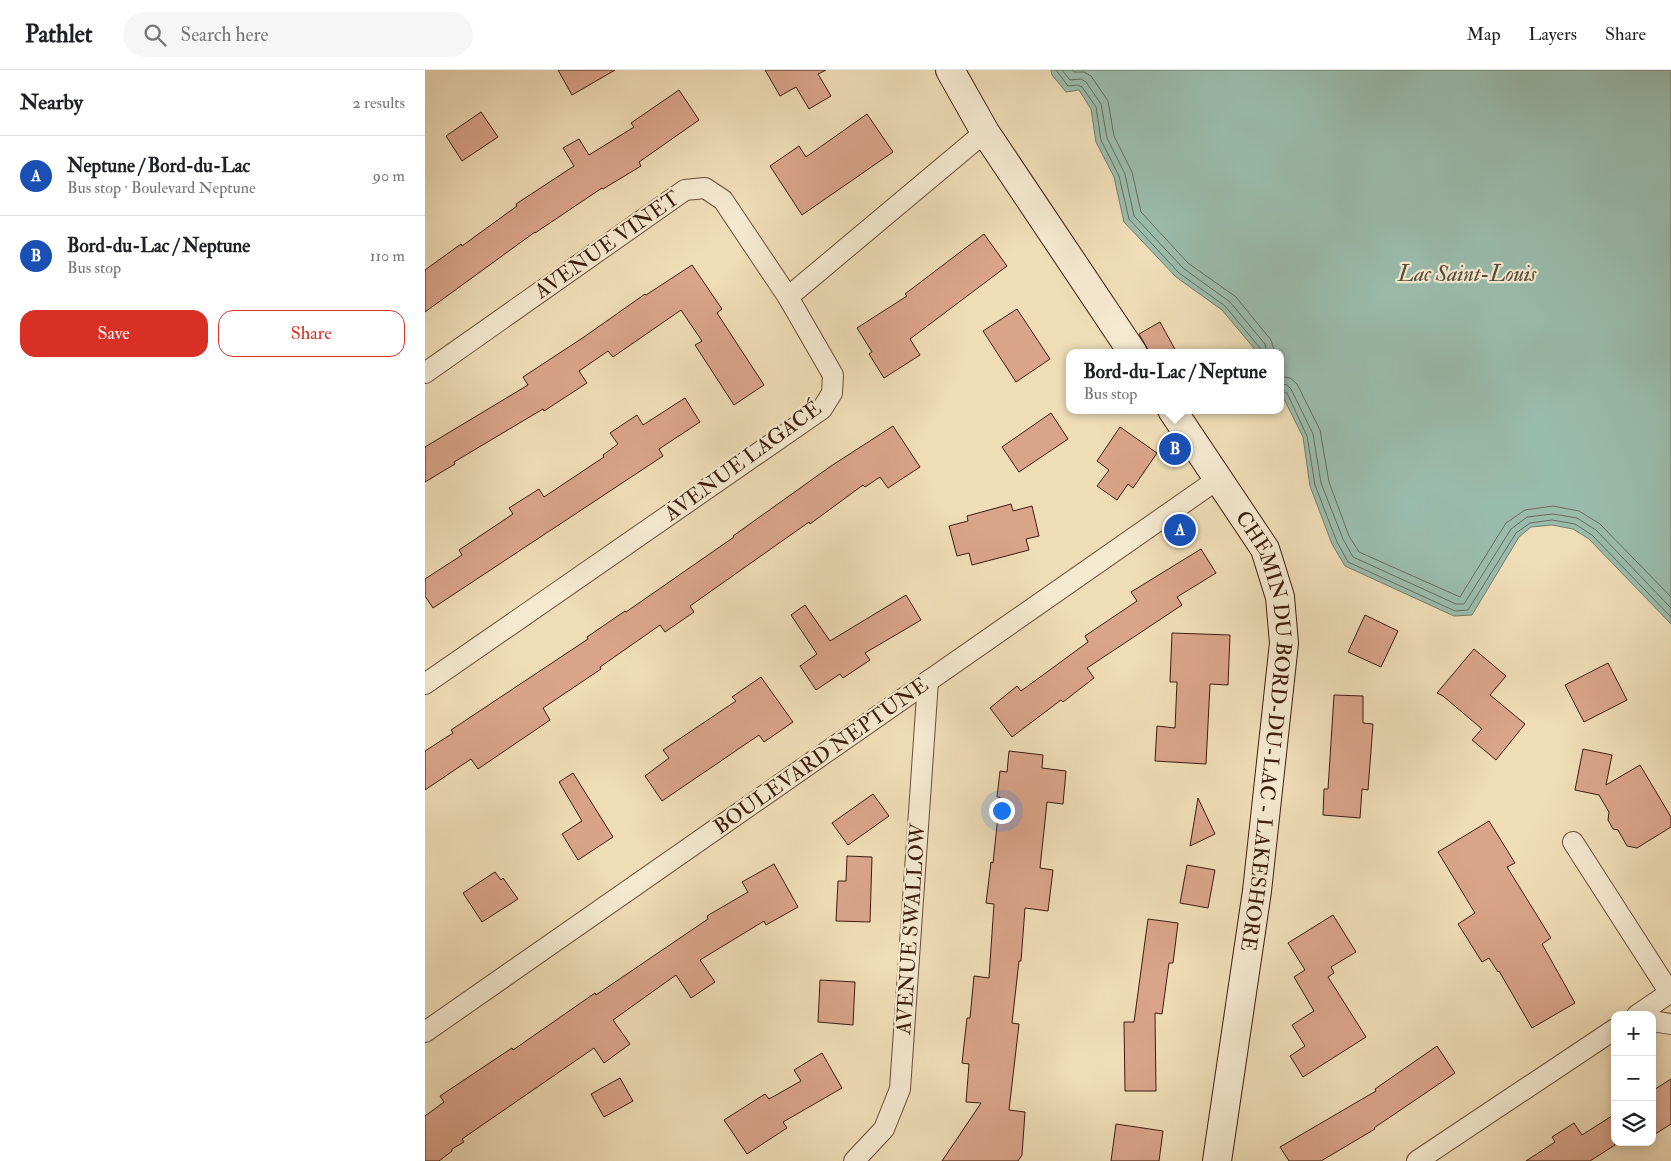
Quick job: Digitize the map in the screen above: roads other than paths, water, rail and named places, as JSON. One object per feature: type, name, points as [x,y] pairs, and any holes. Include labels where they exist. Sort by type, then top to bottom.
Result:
[{"type":"street","points":[[950,70],[985,132],[1130,349]]},
{"type":"street","points":[[788,297],[985,132]]},
{"type":"street","name":"AVENUE VINET","points":[[425,373],[685,190],[705,188],[723,200],[788,297]]},
{"type":"street","name":"AVENUE LAGACÉ","points":[[425,684],[822,409],[832,392],[833,375],[788,297]]},
{"type":"street","name":"CHEMIN DU BORD-DU-LAC - LAKESHORE","points":[[1174,414],[1265,549],[1280,597],[1284,643],[1257,891],[1217,1161]]},
{"type":"street","name":"BOULEVARD NEPTUNE","points":[[425,1032],[1218,479]]},
{"type":"street","name":"AVENUE SWALLOW","points":[[854,1161],[884,1129],[900,1088],[928,681]]},
{"type":"street","points":[[1573,842],[1670,992],[1643,1011]]},
{"type":"street","points":[[1656,1022],[1671,1024]]},
{"type":"street","points":[[1417,1161],[1611,1032]]},
{"type":"water","name":"Lac Saint-Louis","points":[[1051,70],[1671,70],[1671,624],[1589,539],[1573,529],[1552,525],[1531,527],[1519,537],[1472,615],[1454,616],[1345,566],[1332,544],[1310,486],[1303,437],[1284,399],[1284,349],[1255,349],[1222,310],[1176,277],[1124,222],[1114,177],[1096,142],[1091,109],[1079,90],[1066,92],[1052,75]]},
{"type":"place","name":"Bord-du-Lac / Neptune","points":[[1175,449]]},
{"type":"place","name":"Neptune / Bord-du-Lac","points":[[1180,530]]}]
